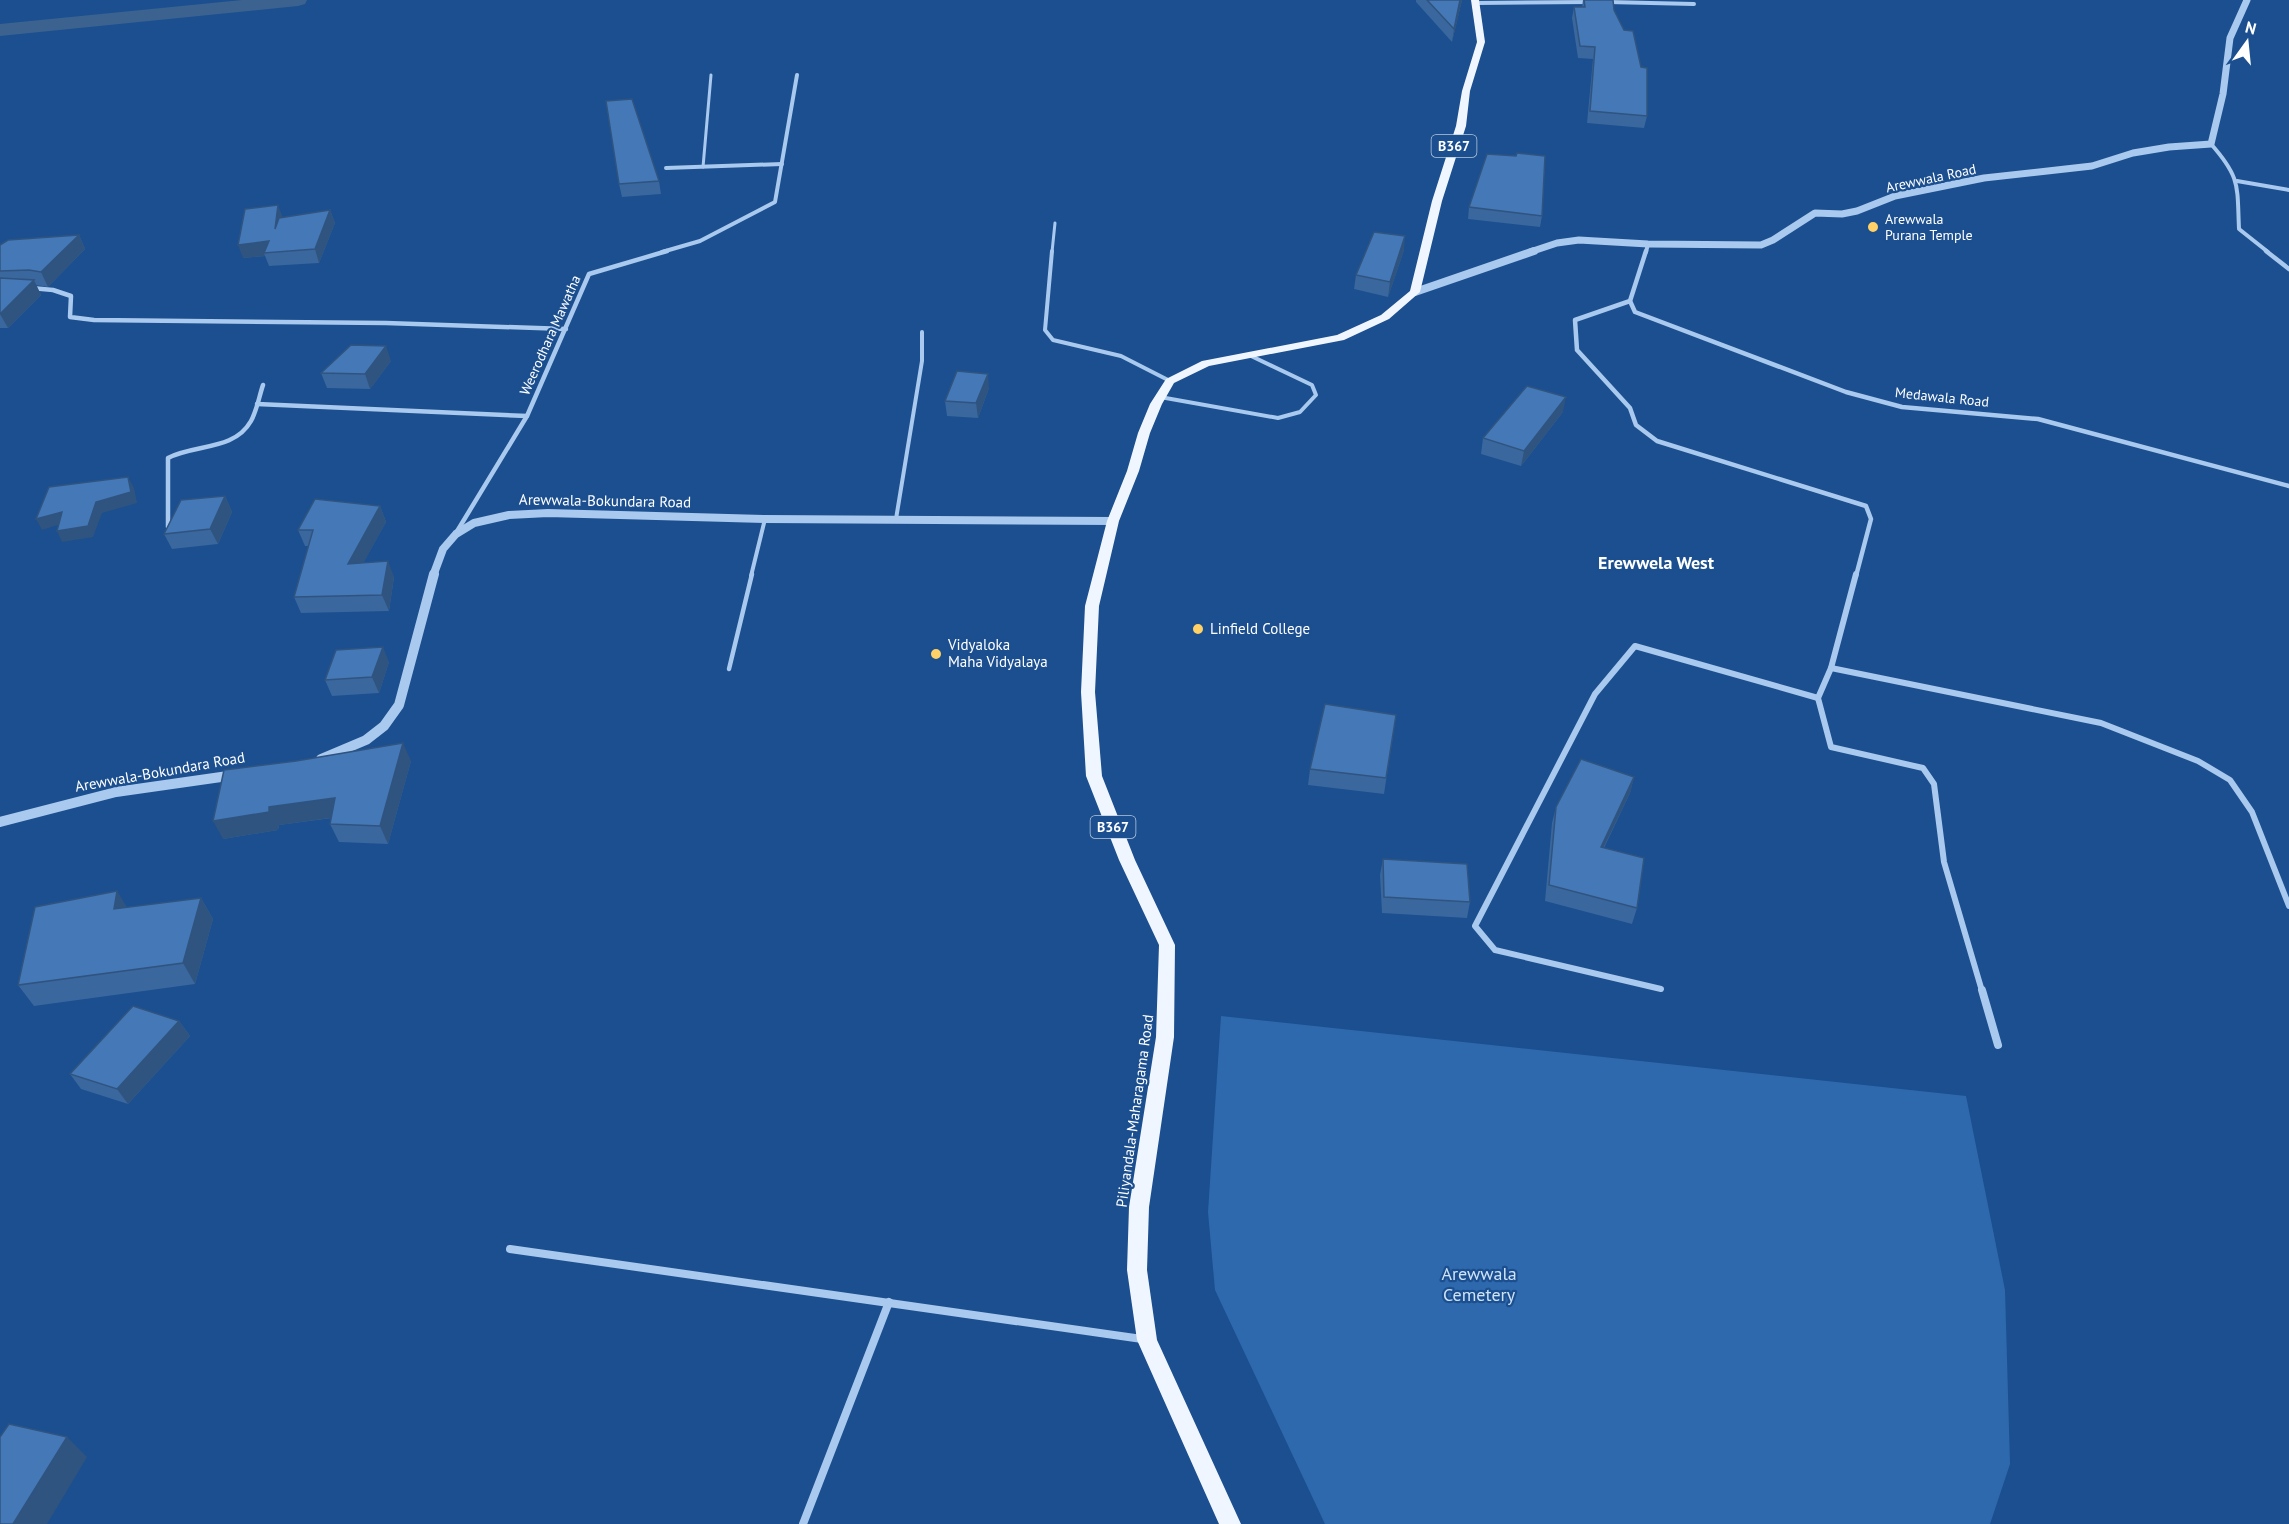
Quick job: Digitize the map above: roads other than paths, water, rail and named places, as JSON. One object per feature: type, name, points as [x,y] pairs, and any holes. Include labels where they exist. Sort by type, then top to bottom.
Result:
[{"type":"main road","name":"B367","points":[[1414,292],[1437,201],[1461,126],[1466,91],[1481,42],[1475,1]]},
{"type":"main road","points":[[1170,381],[1206,363],[1348,335],[1384,317],[1414,292]]},
{"type":"main road","name":"Piliyandala-Maharagama Road","points":[[1170,381],[1143,433],[1133,471],[1113,521],[1092,606],[1088,692],[1094,776],[1127,860],[1167,945],[1166,1037],[1139,1208],[1137,1270],[1148,1340],[1230,1524]]},
{"type":"street","points":[[2247,0],[2230,38],[2223,94],[2211,144],[2226,161],[2237,181],[2239,229],[2289,269]]},
{"type":"street","points":[[1475,1],[1694,4]]},
{"type":"street","name":"Weerodhara Mawatha","points":[[456,534],[527,416],[589,274],[700,242],[775,202],[797,75]]},
{"type":"street","name":"Arewwala Road","points":[[1414,292],[1557,243],[1579,240],[1648,244],[1761,245],[1773,240],[1815,213],[1842,214],[1857,211],[1895,195],[1984,178],[2092,166],[2133,153],[2169,147],[2211,144]]},
{"type":"street","points":[[666,168],[782,164]]},
{"type":"street","points":[[2237,181],[2289,190]]},
{"type":"street","points":[[1648,244],[1640,276],[1630,301],[1575,320],[1577,350],[1630,408],[1636,425],[1657,441],[1866,506],[1871,519],[1831,668],[1818,698],[1831,747],[1923,768],[1934,784],[1944,862],[1998,1045]]},
{"type":"street","points":[[23,287],[53,290],[71,296],[70,317],[94,320],[566,329]]},
{"type":"street","name":"Medawala Road","points":[[1630,301],[1635,312],[1846,392],[1902,407],[2038,419],[2289,486]]},
{"type":"street","points":[[168,527],[168,459],[181,450],[230,443],[249,424],[264,385]]},
{"type":"street","points":[[257,404],[527,416]]},
{"type":"street","name":"Arewwala-Bokundara Road","points":[[456,534],[474,524],[509,515],[548,513],[765,519],[1113,521]]},
{"type":"street","points":[[313,761],[348,751],[373,736],[390,722],[399,705],[435,569],[443,549],[456,534]]},
{"type":"street","points":[[1661,989],[1495,950],[1475,926],[1595,694],[1635,646],[1818,698]]},
{"type":"street","points":[[1831,668],[2102,723],[2198,761],[2230,780],[2252,812],[2289,906]]},
{"type":"street","name":"Arewwala-Bokundara Road","points":[[0,822],[116,792],[241,774]]},
{"type":"street","points":[[510,1249],[1148,1340]]},
{"type":"street","points":[[803,1524],[889,1302]]},
{"type":"lane","points":[[703,167],[711,75]]},
{"type":"lane","points":[[1055,223],[1045,330],[1053,340],[1121,356],[1170,381]]},
{"type":"lane","points":[[896,519],[922,362],[922,333]]},
{"type":"lane","points":[[1160,397],[1278,418],[1293,417],[1304,411],[1316,395],[1312,386],[1249,355]]},
{"type":"lane","points":[[729,669],[765,519]]},
{"type":"waterway","points":[[0,30],[298,0]]},
{"type":"place","name":"Arewwala Purana Temple","points":[[1873,227]]},
{"type":"place","name":"Linfield College","points":[[1198,629]]},
{"type":"place","name":"Vidyaloka Maha Vidyalaya","points":[[936,654]]},
{"type":"district","name":"Erewwela West","points":[[1656,563]]},
{"type":"park label","name":"Arewwala Cemetery","points":[[1479,1284]]}]
